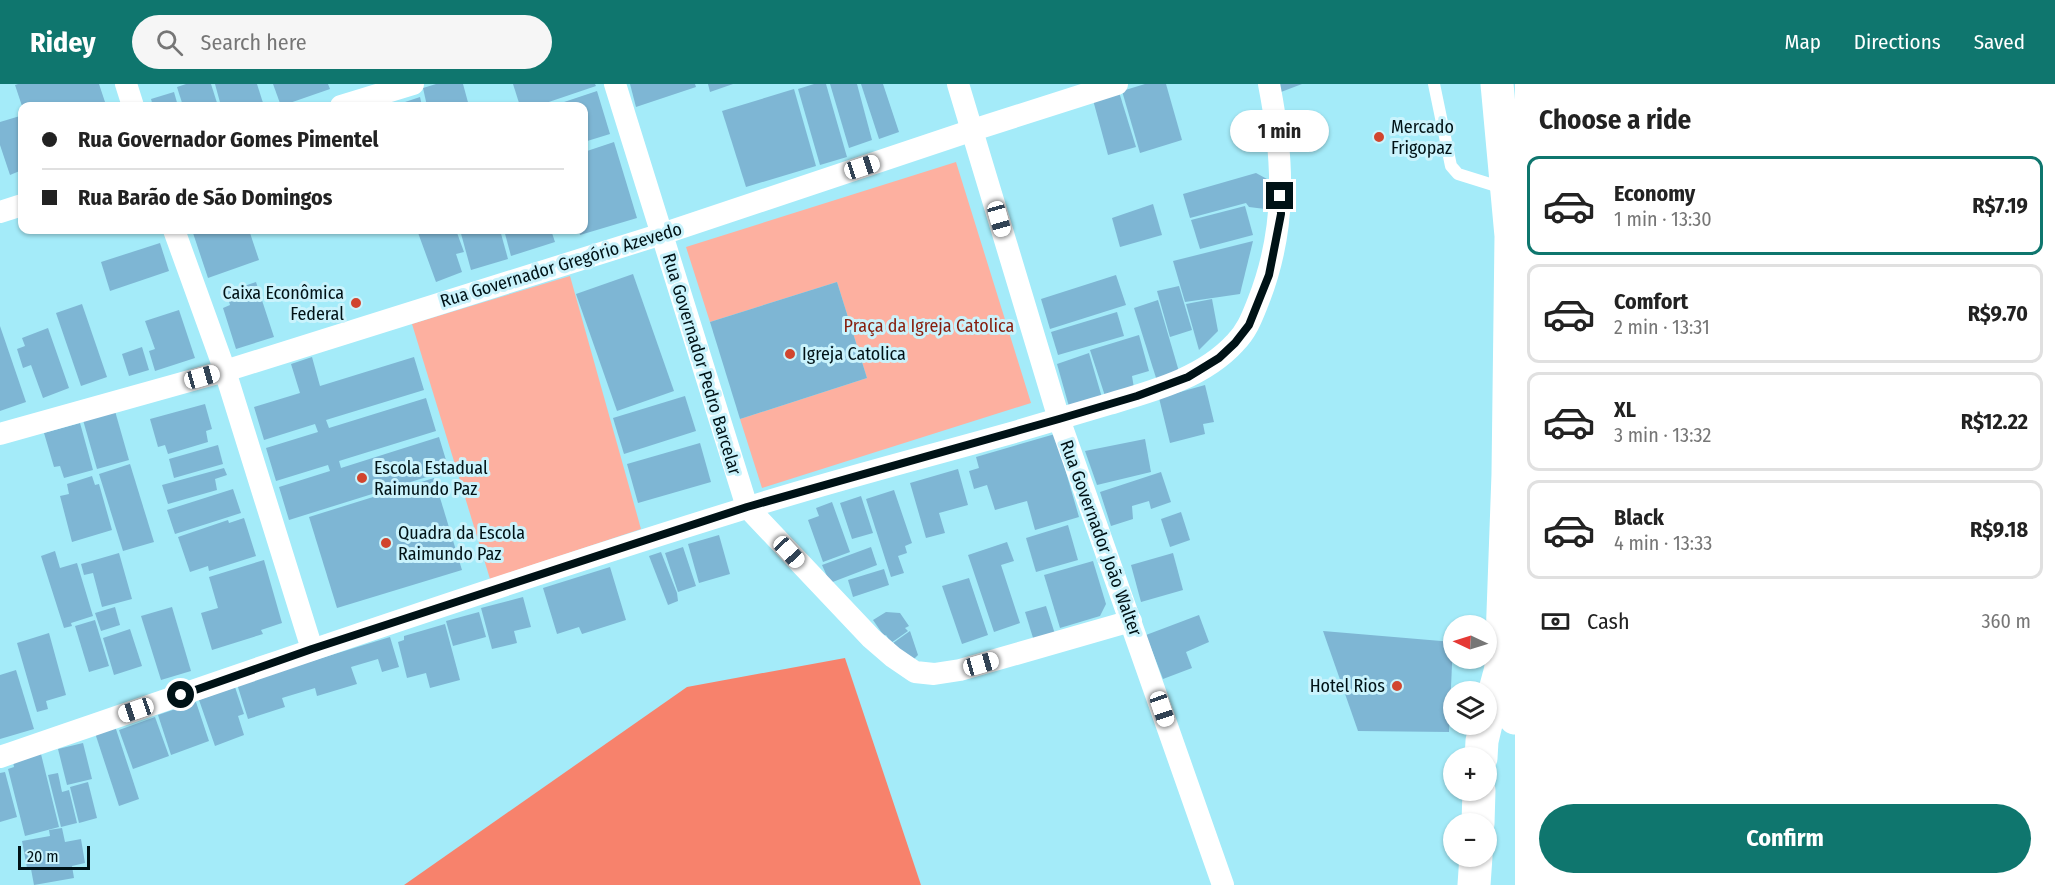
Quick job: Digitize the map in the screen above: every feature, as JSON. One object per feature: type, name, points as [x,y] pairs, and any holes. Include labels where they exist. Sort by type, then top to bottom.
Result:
[{"type":"main road","points":[[1497,84],[1513,237],[1513,271],[1511,474],[1500,668],[1497,681]]},
{"type":"main road","points":[[1500,668],[1515,718]]},
{"type":"main road","points":[[1474,885],[1475,867]]},
{"type":"street","points":[[126,84],[132,102]]},
{"type":"street","points":[[354,102],[413,84]]},
{"type":"street","name":"Rua Governador Pedro Barcelar","points":[[615,84],[747,507]]},
{"type":"street","name":"Rua Governador João Walter","points":[[958,84],[1059,419],[1223,885]]},
{"type":"street","name":"Rua Governador Gregório Azevedo","points":[[0,434],[225,371],[662,234],[1118,84]]},
{"type":"street","points":[[0,757],[312,649],[747,507],[1059,419],[1137,396],[1188,377],[1219,358],[1235,343],[1249,325],[1269,275],[1281,214],[1278,140],[1269,84]]},
{"type":"street","points":[[0,212],[18,206]]},
{"type":"street","points":[[175,234],[225,371],[312,649]]},
{"type":"street","points":[[747,507],[871,638],[915,672],[934,674],[960,670],[1131,621]]},
{"type":"lane","points":[[1434,84],[1450,166],[1458,174],[1507,189]]},
{"type":"green space","name":"Praça da Igreja Catolica","points":[[956,162],[1031,403],[762,488],[740,419],[867,378],[837,282],[710,322],[686,247]]},
{"type":"green space","points":[[570,276],[641,529],[490,579],[412,324]]},
{"type":"shaded area","points":[[845,658],[921,885],[404,885],[687,687]]},
{"type":"building","points":[[99,84],[105,102],[21,102],[15,85]]},
{"type":"building","points":[[186,84],[211,84],[217,102],[182,102],[177,87]]},
{"type":"building","points":[[215,84],[257,84],[263,102],[220,102]]},
{"type":"building","points":[[273,84],[328,84],[330,89],[293,102],[280,102]]},
{"type":"building","points":[[436,84],[463,84],[468,102],[426,102],[423,88]]},
{"type":"building","points":[[513,84],[595,84],[596,86],[549,102],[519,102]]},
{"type":"building","points":[[630,84],[695,84],[696,87],[636,107]]},
{"type":"building","points":[[708,84],[733,84],[710,92]]},
{"type":"building","points":[[814,84],[826,84],[847,157],[820,165],[798,89]]},
{"type":"building","points":[[830,84],[857,84],[872,140],[849,148]]},
{"type":"building","points":[[861,84],[883,84],[899,132],[879,139]]},
{"type":"building","points":[[1145,84],[1166,84],[1182,140],[1140,153],[1122,91]]},
{"type":"building","points":[[1279,84],[1302,84],[1281,92]]},
{"type":"building","points":[[794,89],[816,166],[746,187],[722,111]]},
{"type":"building","points":[[597,91],[610,134],[588,141],[588,102],[564,102]]},
{"type":"building","points":[[174,92],[177,102],[152,102],[151,99]]},
{"type":"building","points":[[1119,92],[1136,147],[1108,155],[1093,100]]},
{"type":"building","points":[[420,97],[421,102],[405,102]]},
{"type":"building","points":[[18,117],[18,172],[10,175],[0,145],[0,122]]},
{"type":"building","points":[[614,142],[637,218],[588,233],[588,151]]},
{"type":"building","points":[[1256,173],[1267,179],[1265,209],[1249,207],[1246,203],[1190,218],[1183,194]]},
{"type":"building","points":[[1153,204],[1162,235],[1120,247],[1112,218]]},
{"type":"building","points":[[1245,206],[1253,235],[1200,249],[1191,220]]},
{"type":"building","points":[[193,234],[250,234],[259,260],[208,278]]},
{"type":"building","points":[[418,234],[457,234],[464,252],[456,254],[462,272],[436,282]]},
{"type":"building","points":[[461,234],[501,234],[508,259],[471,270]]},
{"type":"building","points":[[505,234],[552,234],[555,242],[511,256]]},
{"type":"building","points":[[1253,241],[1240,294],[1185,302],[1173,261]]},
{"type":"building","points":[[160,243],[169,271],[110,291],[101,262]]},
{"type":"building","points":[[633,274],[674,391],[617,411],[576,294]]},
{"type":"building","points":[[1116,275],[1126,305],[1050,329],[1041,299]]},
{"type":"building","points":[[256,282],[274,337],[236,349],[223,308],[230,305],[226,292]]},
{"type":"building","name":"Igreja Catolica","points":[[837,282],[867,378],[740,419],[710,322]]},
{"type":"building","points":[[1179,286],[1192,330],[1170,337],[1157,291]]},
{"type":"building","points":[[1212,299],[1218,331],[1199,350],[1186,304]]},
{"type":"building","points":[[1158,300],[1180,375],[1157,381],[1134,308]]},
{"type":"building","points":[[82,304],[107,377],[81,386],[56,313]]},
{"type":"building","points":[[179,310],[195,358],[155,371],[149,351],[155,349],[145,321]]},
{"type":"building","points":[[1117,312],[1124,336],[1058,355],[1051,332]]},
{"type":"building","points":[[0,326],[26,402],[0,411]]},
{"type":"building","points":[[48,328],[69,388],[43,398],[31,365],[23,368],[17,349],[25,346],[22,338]]},
{"type":"building","points":[[1139,335],[1149,371],[1132,376],[1134,388],[1105,396],[1090,350]]},
{"type":"building","points":[[142,347],[149,370],[129,376],[122,354]]},
{"type":"building","points":[[1089,353],[1103,401],[1070,410],[1057,364]]},
{"type":"building","points":[[312,357],[320,386],[414,357],[424,390],[326,420],[329,428],[426,398],[436,431],[339,461],[341,468],[439,437],[449,470],[289,520],[279,487],[330,471],[328,465],[276,481],[266,448],[318,432],[315,424],[264,440],[254,407],[300,393],[291,364]]},
{"type":"building","points":[[1205,385],[1214,422],[1203,424],[1205,434],[1170,443],[1159,398]]},
{"type":"building","points":[[685,396],[696,431],[624,454],[613,418]]},
{"type":"building","points":[[205,404],[212,429],[206,431],[208,442],[168,454],[165,445],[158,447],[150,419]]},
{"type":"building","points":[[115,411],[129,460],[97,469],[83,420]]},
{"type":"building","points":[[80,423],[93,470],[64,478],[60,466],[54,467],[44,433]]},
{"type":"building","points":[[1055,434],[1079,517],[1035,530],[1027,501],[995,510],[987,485],[974,489],[969,471],[979,468],[976,457]]},
{"type":"building","points":[[1145,439],[1151,472],[1097,485],[1085,451]]},
{"type":"building","points":[[700,443],[711,482],[638,503],[627,464]]},
{"type":"building","points":[[218,445],[223,464],[174,478],[169,459]]},
{"type":"building","points":[[130,464],[154,542],[123,551],[99,474]]},
{"type":"building","points":[[224,468],[227,475],[215,479],[217,490],[168,504],[162,485]]},
{"type":"building","points":[[958,469],[968,505],[939,513],[945,533],[926,538],[910,483]]},
{"type":"building","points":[[1161,472],[1171,502],[1151,509],[1149,501],[1132,506],[1133,519],[1111,526],[1100,492]]},
{"type":"building","points":[[92,476],[95,485],[99,484],[112,530],[72,542],[60,496],[69,494],[67,484]]},
{"type":"building","name":"Quadra da Escola Raimundo Paz","points":[[434,478],[462,570],[337,608],[309,517]]},
{"type":"building","points":[[233,489],[241,513],[175,534],[167,510]]},
{"type":"building","points":[[894,490],[912,543],[905,546],[907,553],[898,556],[904,573],[891,577],[866,499]]},
{"type":"building","points":[[861,496],[873,533],[852,539],[840,503]]},
{"type":"building","points":[[832,502],[850,552],[823,562],[808,520],[819,516],[816,508]]},
{"type":"building","points":[[1181,512],[1190,540],[1170,547],[1161,519]]},
{"type":"building","points":[[244,518],[256,556],[209,571],[208,566],[190,572],[178,537],[228,520],[229,523]]},
{"type":"building","points":[[1068,525],[1078,560],[1036,572],[1026,538]]},
{"type":"building","points":[[719,535],[730,574],[699,583],[688,544]]},
{"type":"building","points":[[1007,542],[1014,561],[1001,565],[1020,623],[994,632],[968,555]]},
{"type":"building","points":[[683,547],[696,586],[678,592],[665,553]]},
{"type":"building","points":[[871,547],[877,565],[830,583],[822,565]]},
{"type":"building","points":[[55,551],[60,568],[77,563],[93,616],[71,623],[72,626],[64,628],[41,556]]},
{"type":"building","points":[[661,552],[677,593],[678,601],[668,605],[649,556]]},
{"type":"building","points":[[119,553],[132,599],[102,607],[93,573],[84,575],[81,564]]},
{"type":"building","points":[[1173,553],[1183,590],[1141,602],[1131,565]]},
{"type":"building","points":[[264,560],[282,623],[261,630],[263,634],[212,650],[201,613],[218,608],[209,577]]},
{"type":"building","points":[[1093,561],[1106,604],[1100,616],[1060,628],[1044,575]]},
{"type":"building","points":[[610,567],[626,620],[582,634],[579,627],[557,634],[543,588]]},
{"type":"building","points":[[884,569],[889,585],[853,597],[848,580]]},
{"type":"building","points":[[969,578],[988,635],[962,644],[942,586]]},
{"type":"building","points":[[523,597],[531,627],[514,631],[517,643],[492,649],[481,608]]},
{"type":"building","points":[[1046,606],[1055,634],[1034,641],[1025,612]]},
{"type":"building","points":[[115,607],[120,625],[101,631],[95,613]]},
{"type":"building","points":[[172,607],[191,671],[161,680],[141,616]]},
{"type":"building","points":[[479,612],[486,637],[453,646],[446,621]]},
{"type":"building","points":[[886,612],[900,613],[909,626],[905,628],[908,631],[891,643],[873,620]]},
{"type":"building","points":[[1199,615],[1209,642],[1186,652],[1192,668],[1163,679],[1146,635]]},
{"type":"building","points":[[95,620],[109,666],[89,672],[75,626]]},
{"type":"building","points":[[445,624],[460,680],[430,688],[426,673],[407,678],[398,642],[404,640],[404,636]]},
{"type":"building","points":[[130,629],[142,666],[114,675],[103,638]]},
{"type":"building","points":[[910,631],[918,655],[912,661],[893,643]]},
{"type":"building","name":"Hotel Rios","points":[[1323,631],[1443,641],[1443,669],[1452,669],[1451,681],[1443,681],[1443,732],[1358,731]]},
{"type":"building","points":[[49,633],[66,695],[46,701],[48,709],[37,712],[17,643]]},
{"type":"building","points":[[390,637],[399,667],[382,672],[378,659],[351,667],[357,684],[317,696],[315,688],[282,698],[285,707],[248,719],[237,684]]},
{"type":"building","points":[[16,670],[34,729],[0,739],[0,675]]},
{"type":"building","points":[[235,687],[244,714],[238,716],[244,735],[215,746],[199,700]]},
{"type":"building","points":[[196,702],[209,741],[171,755],[158,715]]},
{"type":"building","points":[[155,717],[169,756],[133,769],[119,730]]},
{"type":"building","points":[[115,726],[139,799],[119,806],[95,733]]},
{"type":"building","points":[[83,743],[92,779],[67,785],[58,749]]},
{"type":"building","points":[[41,754],[59,827],[25,836],[8,769],[14,767],[13,761]]},
{"type":"building","points":[[5,772],[17,817],[0,822],[0,773]]},
{"type":"building","points":[[58,773],[62,792],[69,790],[77,823],[61,827],[48,775]]},
{"type":"building","points":[[88,782],[97,818],[79,823],[70,787]]},
{"type":"building","points":[[62,828],[65,842],[81,839],[85,863],[72,866],[74,878],[34,885],[31,869],[27,868],[22,841],[50,836],[49,830]]},
{"type":"place","name":"Mercado Frigopaz","points":[[1379,137]]},
{"type":"place","name":"Caixa Econômica Federal","points":[[356,303]]},
{"type":"place","name":"Igreja Catolica","points":[[790,354]]},
{"type":"place","name":"Escola Estadual Raimundo Paz","points":[[362,478]]},
{"type":"place","name":"Quadra da Escola Raimundo Paz","points":[[386,543]]},
{"type":"place","name":"Hotel Rios","points":[[1397,686]]},
{"type":"route","points":[[181,695],[312,649],[747,507],[1059,419],[1137,396],[1188,377],[1219,358],[1249,325],[1269,275],[1281,214],[1280,196]]}]
